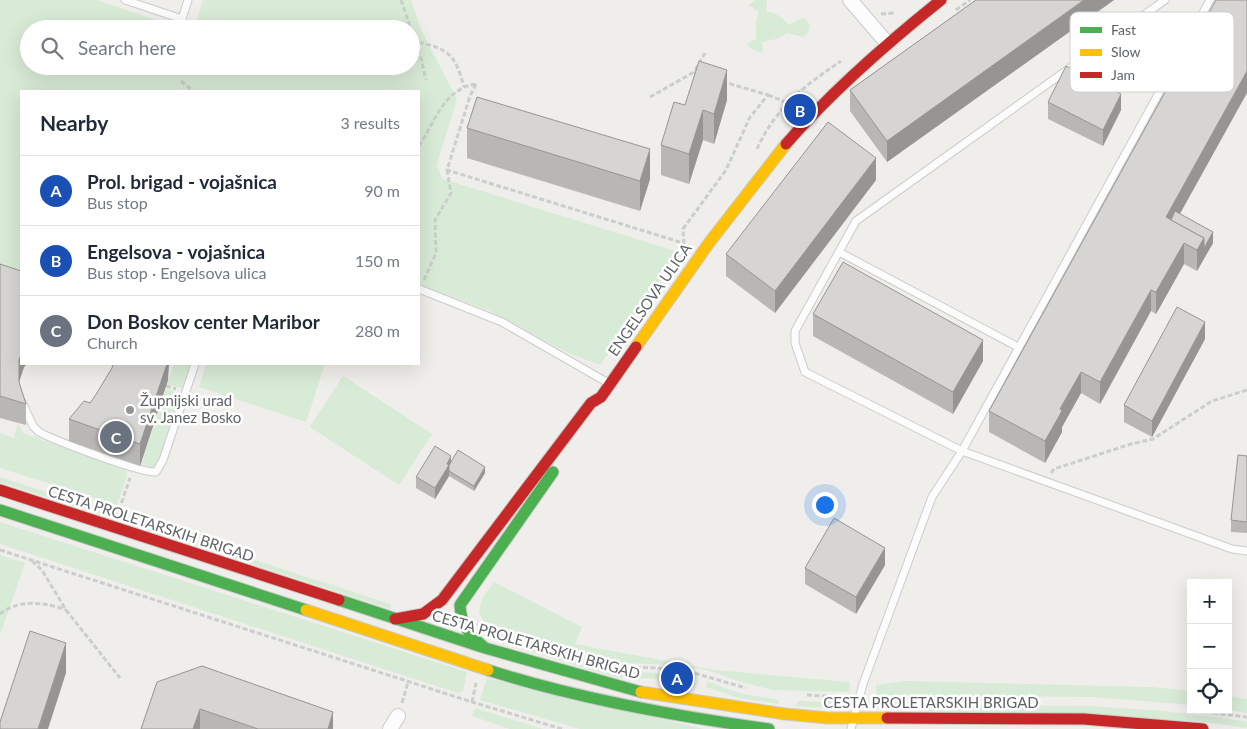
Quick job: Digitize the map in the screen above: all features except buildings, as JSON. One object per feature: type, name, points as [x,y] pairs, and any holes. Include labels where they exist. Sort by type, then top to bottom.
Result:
[{"type":"main road","name":"ENGELSOVA ULICA","points":[[395,619],[423,614],[442,600],[591,403],[600,397],[610,384],[709,243],[774,157],[804,123],[887,43],[940,0]]},
{"type":"main road","points":[[485,648],[467,634],[460,620],[460,606],[596,409],[600,397]]},
{"type":"main road","name":"CESTA PROLETARSKIH BRIGAD","points":[[0,490],[485,648],[646,693],[785,714],[826,723],[1084,719],[1204,729]]},
{"type":"main road","points":[[0,510],[520,680],[688,718],[770,729]]},
{"type":"street","points":[[850,0],[887,43]]},
{"type":"street","points":[[390,729],[398,716]]},
{"type":"lane","points":[[125,0],[182,19],[188,0]]},
{"type":"lane","points":[[1148,12],[1165,0]]},
{"type":"lane","points":[[1203,12],[1210,0]]},
{"type":"lane","points":[[1070,68],[856,221],[795,331],[795,343],[805,372],[962,451],[1232,549],[1247,551]]},
{"type":"lane","points":[[852,724],[864,684],[932,496],[962,451],[1159,92]]},
{"type":"lane","points":[[839,252],[1018,347]]},
{"type":"lane","points":[[420,289],[502,322],[610,384]]},
{"type":"lane","points":[[22,401],[33,426],[38,432],[133,467],[156,472],[160,468],[195,365]]},
{"type":"path","points":[[401,0],[408,20]]},
{"type":"path","points":[[952,13],[970,0]]},
{"type":"path","points":[[420,43],[445,50],[454,58],[464,86]]},
{"type":"path","points":[[650,96],[694,72],[705,54]]},
{"type":"path","points":[[420,55],[426,80]]},
{"type":"path","points":[[694,72],[703,75]]},
{"type":"path","points":[[181,81],[193,90]]},
{"type":"path","points":[[722,81],[788,102]]},
{"type":"path","points":[[420,144],[442,106],[464,86],[476,84],[470,96],[447,170],[450,193],[435,220],[436,253],[432,267],[420,287]]},
{"type":"path","points":[[683,243],[683,229],[726,170],[750,117],[768,95]]},
{"type":"path","points":[[447,170],[688,246]]},
{"type":"path","points":[[1045,481],[1054,468],[1153,439],[1212,401],[1247,390]]},
{"type":"path","points":[[119,510],[133,467]]},
{"type":"path","points":[[0,550],[408,682],[562,729]]},
{"type":"path","points":[[30,560],[42,570],[66,610],[120,678]]},
{"type":"path","points":[[0,614],[17,605],[33,604],[54,605],[66,610]]},
{"type":"path","points":[[620,667],[680,669],[751,689]]},
{"type":"path","points":[[472,702],[478,676]]},
{"type":"path","points":[[398,716],[408,682]]},
{"type":"path","points":[[798,695],[845,698]]},
{"type":"path","points":[[1224,714],[1247,717]]},
{"type":"green space","points":[[0,0],[97,0],[156,20],[20,20],[20,75],[420,75],[420,26],[457,99],[437,167],[443,179],[682,253],[600,365],[566,352],[490,311],[420,285],[420,90],[20,90],[20,292],[0,285]]},
{"type":"green space","points":[[203,0],[411,0],[418,20],[197,20]]},
{"type":"green space","points":[[755,0],[767,0],[766,12],[776,14],[789,25],[802,18],[807,20],[810,26],[808,33],[803,37],[787,33],[776,39],[762,42],[763,53],[751,49],[747,43],[756,39],[756,22],[759,12],[749,5]]},
{"type":"green space","points":[[174,365],[190,365],[182,388],[167,384]]},
{"type":"green space","points":[[206,365],[325,365],[306,422],[199,387]]},
{"type":"green space","points":[[343,376],[432,434],[399,485],[310,427]]},
{"type":"green space","points":[[166,389],[180,394],[157,464],[152,468],[141,464]]},
{"type":"green space","points":[[18,423],[23,433],[125,470],[127,476],[117,505],[0,468],[0,433],[14,438]]},
{"type":"green space","points":[[0,477],[390,604],[391,609],[0,482]]},
{"type":"green space","points":[[0,522],[467,672],[463,691],[459,693],[445,689],[0,544]]},
{"type":"green space","points":[[0,555],[25,563],[0,635]]},
{"type":"green space","points":[[494,582],[582,627],[575,644],[715,670],[850,682],[849,692],[774,690],[744,683],[706,670],[676,665],[621,663],[496,628],[484,622],[479,613],[482,598]]},
{"type":"green space","points":[[500,640],[616,672],[662,673],[661,679],[615,677],[498,642]]},
{"type":"green space","points":[[487,678],[704,729],[580,729],[480,700]]},
{"type":"green space","points":[[904,681],[1151,687],[1187,691],[1187,705],[1092,697],[876,695],[876,685]]},
{"type":"green space","points":[[708,682],[739,693],[779,700],[779,704],[740,698],[706,687]]},
{"type":"green space","points":[[1232,697],[1247,699],[1247,713],[1232,711]]},
{"type":"green space","points":[[798,701],[842,703],[830,708],[795,706]]},
{"type":"green space","points":[[903,704],[1090,706],[1164,711],[1244,721],[1247,722],[1247,728],[1198,721],[902,710]]},
{"type":"green space","points":[[475,708],[543,729],[510,729],[472,716]]},
{"type":"traffic: fast","points":[[484,647],[474,638],[464,624],[460,605],[553,472]]},
{"type":"traffic: fast","points":[[0,510],[306,610]]},
{"type":"traffic: fast","points":[[339,600],[485,648],[641,692]]},
{"type":"traffic: fast","points":[[488,670],[557,690],[627,706],[769,729]]},
{"type":"traffic: slow","points":[[636,347],[709,243],[786,144]]},
{"type":"traffic: slow","points":[[306,610],[488,670]]},
{"type":"traffic: slow","points":[[641,692],[785,714],[828,718],[887,718]]},
{"type":"traffic: jam","points":[[786,144],[822,105],[860,69],[941,0]]},
{"type":"traffic: jam","points":[[395,619],[423,614],[442,600],[591,403],[601,397],[636,347]]},
{"type":"traffic: jam","points":[[0,490],[339,600]]},
{"type":"traffic: jam","points":[[887,718],[1084,719],[1203,729]]},
{"type":"place","name":"Engelsova - vojašnica","points":[[800,110]]},
{"type":"place","name":"Župnijski urad sv. Janez Bosko","points":[[130,410]]},
{"type":"place","name":"Don Boskov center Maribor","points":[[116,437]]},
{"type":"place","name":"Prol. brigad - vojašnica","points":[[677,678]]}]
